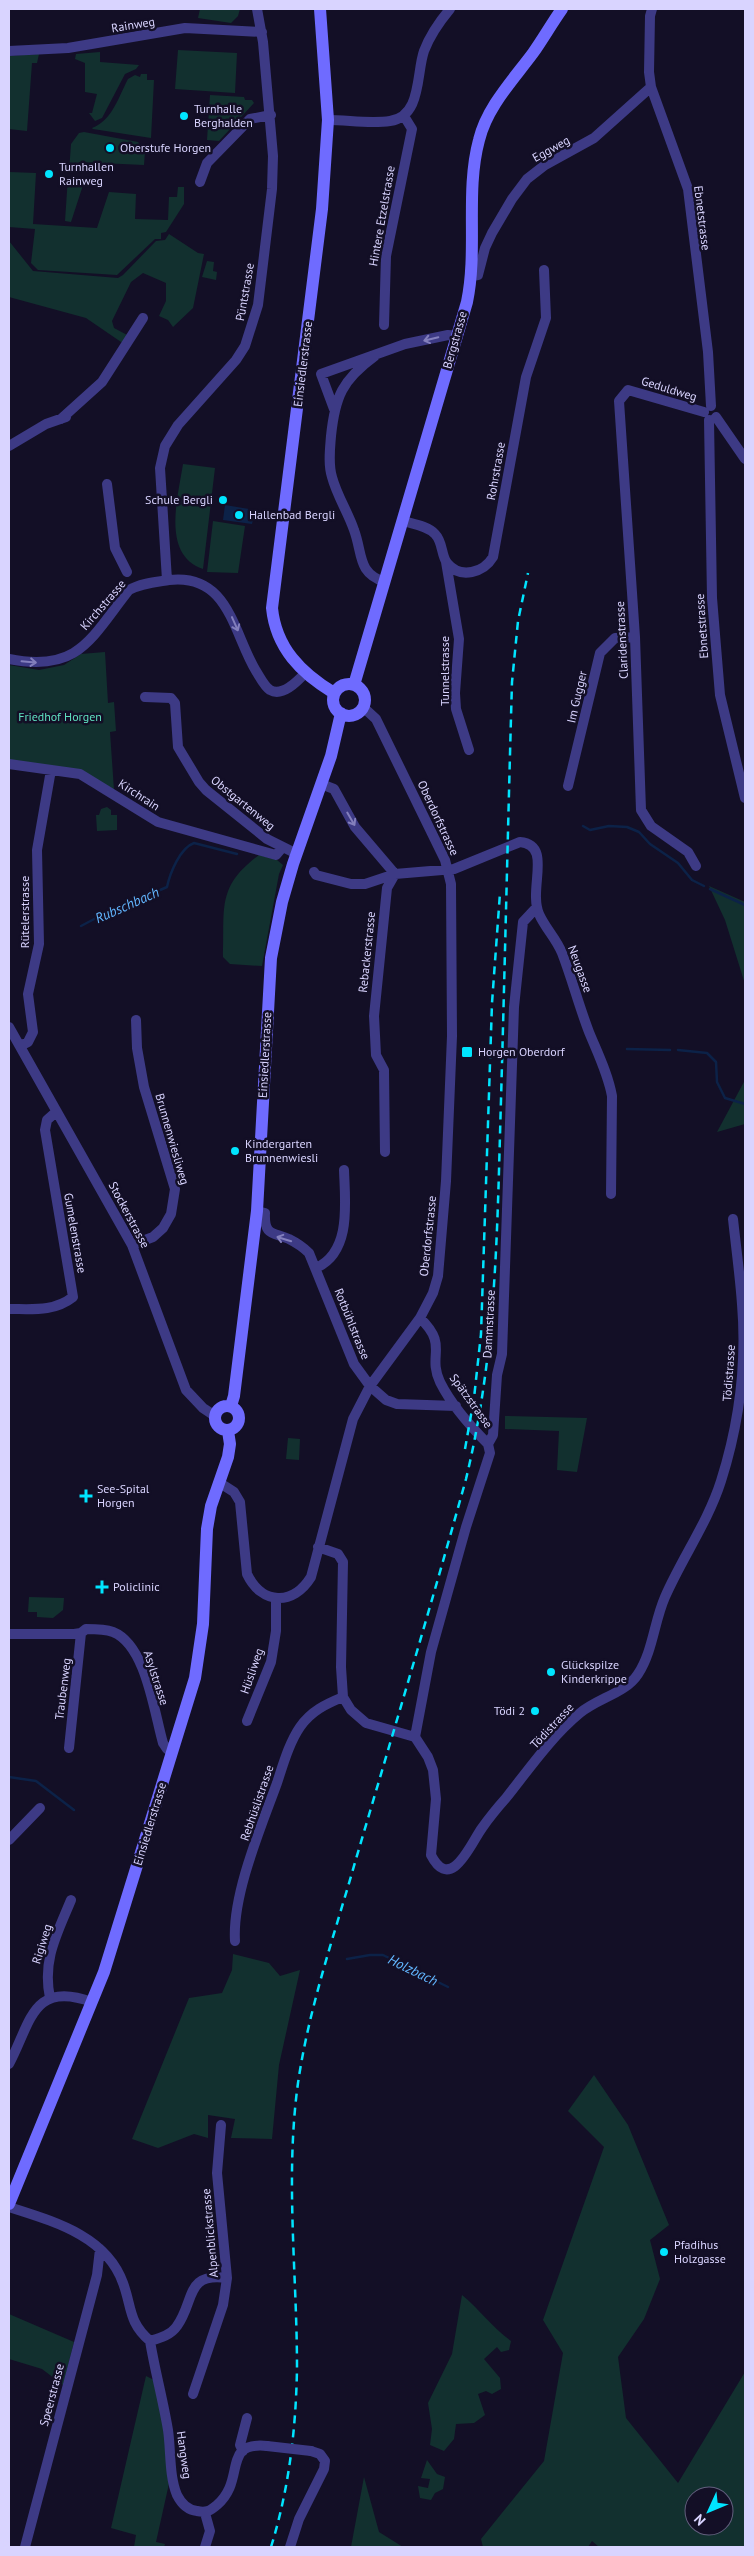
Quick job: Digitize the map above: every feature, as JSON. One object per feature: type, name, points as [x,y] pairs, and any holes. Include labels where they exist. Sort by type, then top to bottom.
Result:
[{"type":"main road","name":"Einsiedlerstrasse","points":[[320,9],[328,120],[322,209],[272,608],[274,625],[279,638],[290,656],[305,673],[334,693]]},
{"type":"main road","name":"Bergstrasse","points":[[354,685],[457,336],[472,276],[474,171],[479,139],[487,119],[501,96],[562,9]]},
{"type":"main road","points":[[354,685],[363,694],[363,707],[351,715],[341,713],[333,702],[334,693],[340,686],[354,685]]},
{"type":"main road","name":"Einsiedlerstrasse","points":[[231,1406],[243,1329],[256,1211],[270,970],[282,902],[296,854],[331,756],[341,713]]},
{"type":"main road","points":[[231,1406],[237,1410],[240,1418],[238,1425],[228,1431],[217,1425],[215,1416],[221,1407],[231,1406]]},
{"type":"main road","name":"Einsiedlerstrasse","points":[[9,2205],[113,1946],[195,1678],[203,1624],[207,1529],[211,1506],[220,1483],[230,1447],[228,1431]]},
{"type":"street","name":"Püntstrasse","points":[[167,580],[162,457],[169,438],[178,425],[236,360],[254,322],[258,305],[272,189],[273,156],[262,32],[257,9]]},
{"type":"street","points":[[328,120],[390,121],[404,116],[414,102],[424,51],[439,23],[450,9]]},
{"type":"street","name":"Ebnetstrasse","points":[[652,9],[649,42],[651,87],[688,189],[708,352],[712,598],[720,695],[745,798]]},
{"type":"street","name":"Rainweg","points":[[9,51],[68,48],[184,28],[262,32]]},
{"type":"street","name":"Eggweg","points":[[472,276],[478,275],[484,248],[502,214],[527,179],[540,168],[594,138],[651,87]]},
{"type":"street","points":[[200,182],[207,163],[250,119],[270,115]]},
{"type":"street","name":"Hintere Etzelstrasse","points":[[384,324],[386,256],[412,129],[404,116]]},
{"type":"street","name":"Rohrstrasse","points":[[446,562],[459,571],[470,573],[479,571],[489,565],[494,557],[526,377],[546,318],[544,270]]},
{"type":"street","points":[[9,446],[65,418],[102,382],[143,318]]},
{"type":"street","points":[[334,409],[321,374],[405,344],[448,335],[457,336]]},
{"type":"street","points":[[375,356],[349,377],[334,409],[330,450],[332,476],[354,530],[363,566],[374,578],[385,582]]},
{"type":"street","name":"Geduldweg","points":[[628,390],[710,414]]},
{"type":"street","name":"Claridenstrasse","points":[[628,390],[619,401],[635,637],[641,810],[651,826],[688,852],[696,866]]},
{"type":"street","points":[[710,414],[745,460]]},
{"type":"street","points":[[107,484],[116,548],[127,572]]},
{"type":"street","points":[[403,521],[424,527],[436,535],[446,562]]},
{"type":"street","name":"Tunnelstrasse","points":[[446,562],[459,639],[456,709],[469,750]]},
{"type":"street","name":"Kirchstrasse","points":[[9,659],[30,663],[50,663],[63,659],[82,649],[129,590],[137,585],[167,580],[192,580],[210,589],[232,616],[252,664],[268,689],[273,691],[292,686],[305,673]]},
{"type":"street","name":"Im Gugger","points":[[568,786],[600,653],[615,638],[635,637]]},
{"type":"street","name":"Obstgartenweg","points":[[145,696],[171,698],[175,703],[178,747],[199,782],[230,810],[282,848],[296,854]]},
{"type":"street","name":"Oberdorfstrasse","points":[[276,1598],[288,1597],[306,1585],[311,1577],[353,1419],[370,1386],[420,1318],[434,1293],[438,1276],[446,1181],[452,1036],[453,910],[448,870],[376,719],[363,707]]},
{"type":"street","name":"Kirchrain","points":[[9,764],[89,778],[158,822],[276,855],[282,848]]},
{"type":"street","name":"Rütelerstrasse","points":[[20,1046],[28,1042],[34,1032],[28,994],[39,944],[37,850],[51,770]]},
{"type":"street","points":[[321,784],[334,789],[354,826],[395,874]]},
{"type":"street","name":"Neugasse","points":[[448,870],[516,843],[530,844],[537,851],[539,859],[535,890],[537,907],[562,952],[590,1034],[610,1082],[612,1096],[611,1194]]},
{"type":"street","points":[[314,872],[316,875],[351,884],[365,884],[395,874],[448,870]]},
{"type":"street","name":"Rebackerstrasse","points":[[385,1152],[384,1070],[376,1055],[374,1016],[387,888],[395,874]]},
{"type":"street","name":"Dammstrasse","points":[[415,1737],[431,1652],[466,1527],[490,1453],[488,1444],[493,1435],[497,1375],[502,1354],[514,1007],[523,922],[537,907]]},
{"type":"street","name":"Brunnenwiesliweg","points":[[132,1246],[153,1237],[163,1228],[171,1214],[175,1190],[142,1078],[137,1048],[136,1020]]},
{"type":"street","name":"Stockerstrasse","points":[[9,1027],[132,1246],[186,1390],[203,1408],[215,1416]]},
{"type":"street","name":"Gumelenstrasse","points":[[9,1309],[42,1309],[61,1305],[73,1297],[44,1130],[46,1120],[56,1112]]},
{"type":"street","points":[[316,1268],[331,1258],[342,1238],[344,1224],[344,1170]]},
{"type":"street","name":"Rotbühlstrasse","points":[[256,1211],[266,1214],[265,1223],[268,1230],[275,1236],[288,1239],[302,1246],[309,1253],[354,1364],[370,1386],[386,1400],[397,1404],[459,1409]]},
{"type":"street","name":"Tödistrasse","points":[[415,1737],[433,1770],[436,1798],[431,1855],[438,1865],[445,1868],[454,1867],[463,1861],[481,1829],[570,1722],[596,1701],[622,1690],[637,1677],[645,1663],[665,1597],[720,1484],[733,1440],[742,1382],[744,1346],[742,1304],[733,1219]]},
{"type":"street","name":"Spätzstrasse","points":[[420,1318],[431,1328],[436,1340],[436,1366],[440,1382],[459,1409],[488,1444]]},
{"type":"street","points":[[220,1483],[234,1492],[240,1502],[247,1574],[258,1591],[276,1598]]},
{"type":"street","points":[[318,1547],[338,1554],[343,1562],[341,1667],[343,1697],[351,1710],[366,1723],[415,1737]]},
{"type":"street","name":"Hüsliweg","points":[[247,1721],[271,1662],[276,1631],[276,1598]]},
{"type":"street","name":"Asylstrasse","points":[[9,1634],[81,1633],[86,1629],[113,1632],[132,1647],[137,1655],[163,1743],[167,1750],[172,1751]]},
{"type":"street","name":"Traubenweg","points":[[69,1748],[81,1633]]},
{"type":"street","name":"Rebhüslistrasse","points":[[235,1941],[234,1930],[241,1893],[267,1811],[293,1739],[312,1713],[326,1704],[343,1697]]},
{"type":"street","points":[[9,1840],[40,1808]]},
{"type":"street","name":"Rigiweg","points":[[50,1998],[47,1968],[53,1943],[71,1900]]},
{"type":"street","points":[[9,2064],[32,2011],[50,1998],[71,1995],[92,2002]]},
{"type":"street","name":"Alpenblickstrasse","points":[[193,2394],[223,2305],[227,2278],[217,2173],[221,2125]]},
{"type":"street","points":[[9,2205],[85,2237],[108,2256],[120,2276],[132,2319],[138,2330],[150,2341],[170,2334],[178,2326],[195,2286],[202,2278],[214,2276],[227,2278]]},
{"type":"street","name":"Speerstrasse","points":[[25,2547],[97,2275],[100,2249]]},
{"type":"street","name":"Hangweg","points":[[150,2341],[168,2429],[177,2494],[183,2504],[193,2511],[205,2513]]},
{"type":"street","points":[[243,2451],[240,2445],[247,2418]]},
{"type":"street","points":[[205,2547],[210,2531],[205,2513],[225,2497],[231,2487],[238,2457],[243,2451],[254,2445],[311,2451],[320,2454],[326,2461],[324,2469],[299,2519],[290,2547]]},
{"type":"green space","points":[[200,9],[240,9],[238,16],[231,23],[198,18]]},
{"type":"green space","points":[[178,50],[237,53],[235,93],[175,89]]},
{"type":"green space","points":[[100,52],[100,62],[139,65],[136,69],[125,74],[102,118],[95,121],[89,113],[92,113],[97,94],[85,92],[85,63],[75,59],[76,54]]},
{"type":"green space","points":[[39,54],[37,63],[32,63],[27,131],[9,129],[9,56]]},
{"type":"green space","points":[[141,74],[147,74],[147,80],[154,80],[151,138],[93,129],[110,114],[128,79],[135,75],[140,77]]},
{"type":"green space","points":[[210,95],[244,97],[245,100],[252,100],[254,103],[219,141],[207,140]]},
{"type":"green space","points":[[84,132],[138,142],[145,151],[144,165],[79,162],[77,173],[69,172],[71,144],[79,133]]},
{"type":"green space","points":[[9,172],[36,173],[33,224],[97,228],[109,192],[136,194],[135,219],[168,220],[169,197],[177,197],[178,187],[184,187],[184,204],[166,232],[161,233],[161,239],[155,239],[117,275],[38,270],[31,263],[35,229],[9,227]]},
{"type":"green space","points":[[68,177],[85,179],[71,222],[65,221]]},
{"type":"green space","points":[[169,234],[198,253],[204,254],[193,308],[173,327],[168,320],[159,316],[166,301],[166,283],[143,273],[131,282],[112,321],[114,328],[129,336],[124,344],[86,318],[9,297],[9,241],[33,271],[118,278],[156,241],[165,240]]},
{"type":"green space","points":[[207,261],[214,262],[213,271],[217,272],[216,280],[202,277]]},
{"type":"green space","points":[[183,464],[215,468],[203,569],[190,562],[181,551],[177,538],[175,524],[176,508]]},
{"type":"green space","points":[[213,521],[245,526],[238,573],[207,572]]},
{"type":"green space","name":"Friedhof Horgen","points":[[105,652],[108,703],[114,702],[116,731],[110,732],[114,790],[80,771],[9,762],[9,665],[39,670],[64,665],[81,654]]},
{"type":"green space","points":[[107,807],[111,810],[111,815],[117,815],[117,830],[97,831],[96,815],[99,815],[101,809]]},
{"type":"green space","points":[[259,855],[277,860],[283,865],[279,874],[262,966],[230,964],[223,957],[224,912],[229,888],[245,867]]},
{"type":"green space","points":[[709,886],[745,902],[745,984],[725,920]]},
{"type":"green space","points":[[745,1080],[745,1124],[717,1132]]},
{"type":"green space","points":[[505,1416],[587,1418],[577,1472],[557,1470],[559,1431],[505,1429]]},
{"type":"green space","points":[[288,1438],[300,1439],[299,1460],[286,1459]]},
{"type":"green space","points":[[29,1597],[64,1598],[63,1610],[53,1618],[37,1617],[37,1612],[28,1612]]},
{"type":"green space","points":[[233,1954],[269,1963],[280,1976],[300,1970],[279,2065],[272,2139],[231,2138],[235,2119],[208,2115],[208,2138],[194,2134],[158,2148],[132,2139],[189,1998],[222,1993],[232,1970]]},
{"type":"green space","points":[[594,2075],[628,2125],[669,2225],[650,2240],[660,2279],[644,2319],[618,2357],[626,2418],[678,2483],[745,2372],[745,2547],[599,2547],[592,2541],[588,2547],[483,2547],[481,2539],[544,2461],[563,2353],[543,2320],[604,2147],[568,2111]]},
{"type":"green space","points":[[462,2295],[511,2341],[509,2350],[501,2352],[497,2347],[484,2359],[500,2378],[501,2389],[492,2394],[486,2391],[478,2394],[485,2415],[474,2423],[456,2424],[454,2439],[444,2451],[430,2445],[432,2429],[428,2403],[452,2354]]},
{"type":"green space","points":[[9,2314],[74,2342],[63,2385],[42,2369],[9,2359]]},
{"type":"green space","points":[[146,2376],[154,2380],[164,2426],[170,2479],[156,2542],[165,2544],[164,2547],[134,2547],[136,2535],[111,2528]]},
{"type":"green space","points":[[427,2460],[437,2474],[445,2477],[443,2489],[435,2493],[431,2500],[420,2498],[418,2486],[428,2488],[430,2479],[421,2478]]},
{"type":"green space","points":[[364,2477],[379,2532],[403,2547],[351,2547]]},
{"type":"water","name":"Hallenbad Bergli","points":[[225,505],[255,510],[252,524],[223,520]]},
{"type":"waterway","name":"Rubschbach","points":[[583,826],[590,830],[609,826],[627,827],[639,832],[650,844],[678,863],[692,880],[704,886]]},
{"type":"waterway","name":"Rubschbach","points":[[81,926],[134,898],[151,894],[167,887],[173,868],[180,855],[194,843],[237,854]]},
{"type":"waterway","name":"Rubschbach","points":[[710,889],[745,905]]},
{"type":"waterway","points":[[627,1049],[670,1050]]},
{"type":"waterway","points":[[678,1050],[707,1053],[716,1062],[717,1082],[725,1098],[745,1104]]},
{"type":"waterway","name":"Holzbach","points":[[9,1777],[36,1781],[74,1810]]},
{"type":"waterway","name":"Holzbach","points":[[347,1959],[383,1955],[448,1987]]},
{"type":"railway","points":[[271,2547],[287,2481],[295,2414],[297,2332],[292,2154],[294,2118],[303,2055],[323,1970],[426,1622],[466,1479],[484,1384],[490,1337],[496,1243],[512,682],[518,621],[528,573]]},
{"type":"railway","points":[[465,1449],[474,1398],[481,1334],[492,1003],[500,893]]},
{"type":"place","name":"Turnhalle Berghalden","points":[[184,116]]},
{"type":"place","name":"Oberstufe Horgen","points":[[110,148]]},
{"type":"place","name":"Turnhallen Rainweg","points":[[49,174]]},
{"type":"place","name":"Schule Bergli","points":[[223,500]]},
{"type":"place","name":"Hallenbad Bergli","points":[[239,515]]},
{"type":"place","name":"Horgen Oberdorf","points":[[467,1052]]},
{"type":"place","name":"Kindergarten Brunnenwiesli","points":[[235,1151]]},
{"type":"place","name":"See-Spital Horgen","points":[[86,1496]]},
{"type":"place","name":"Policlinic","points":[[102,1587]]},
{"type":"place","name":"Glückspilze Kinderkrippe","points":[[551,1672]]},
{"type":"place","name":"Tödi 2","points":[[535,1711]]},
{"type":"place","name":"Pfadihus Holzgasse","points":[[664,2252]]}]
